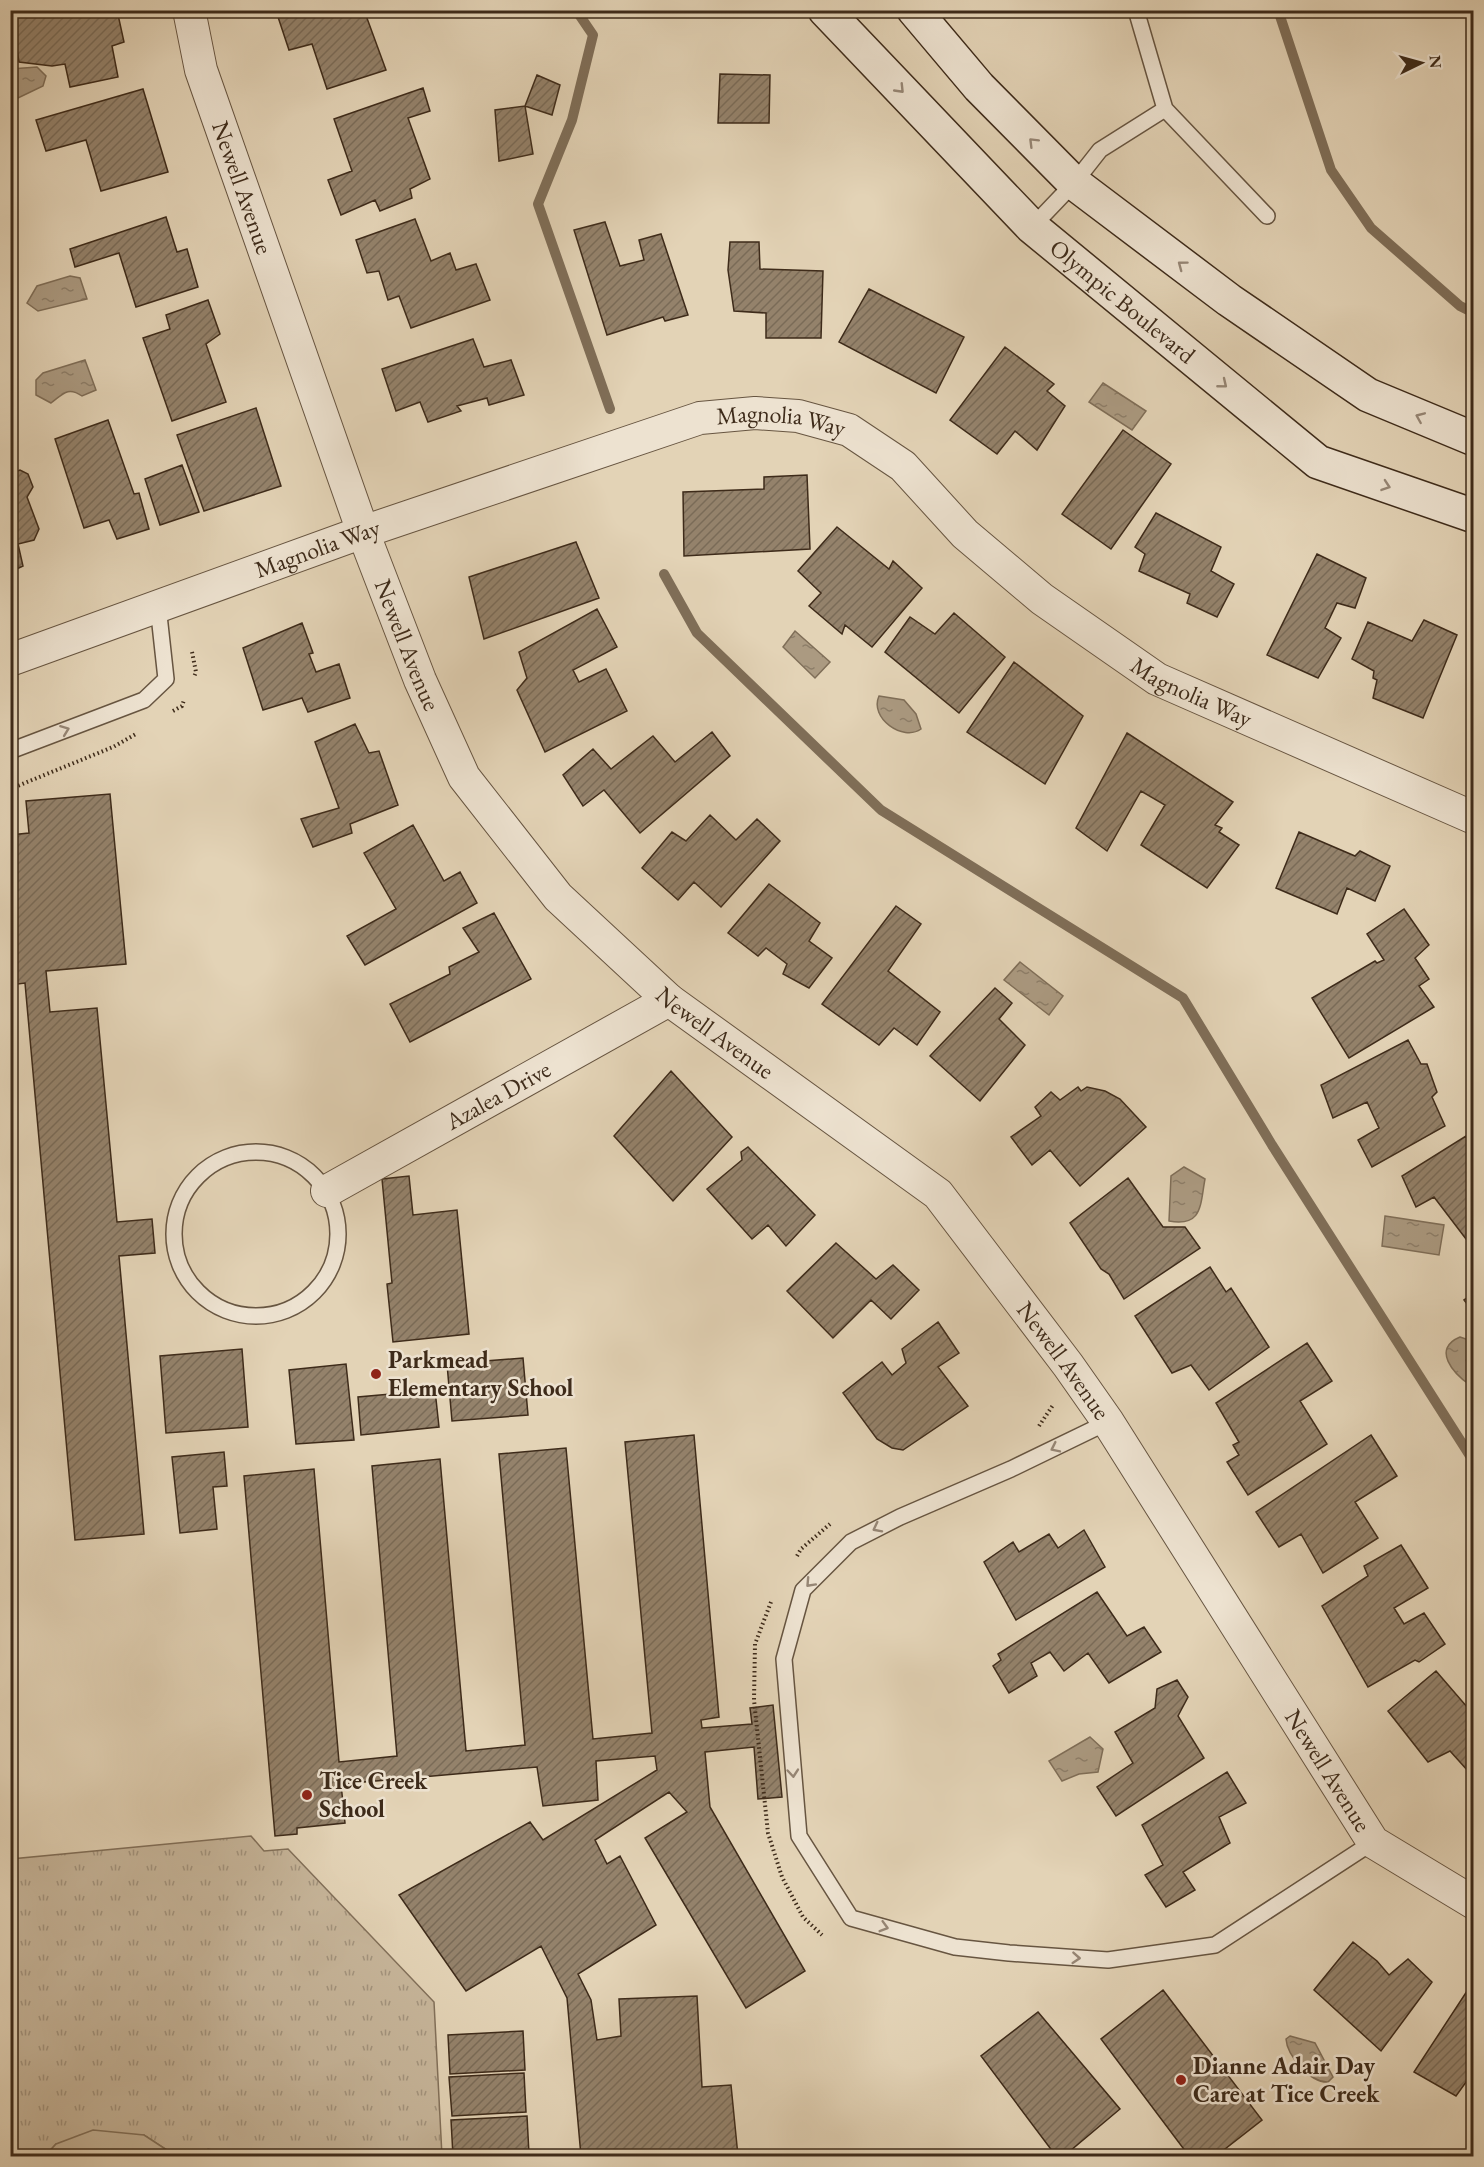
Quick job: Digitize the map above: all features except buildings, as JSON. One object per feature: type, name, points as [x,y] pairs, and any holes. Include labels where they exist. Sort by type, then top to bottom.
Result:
[{"type":"main road","name":"Olympic Boulevard","points":[[825,10],[1032,227],[1318,462],[1473,516]]},
{"type":"main road","points":[[914,10],[979,87],[1074,183],[1229,300],[1368,395],[1473,439]]},
{"type":"street","name":"Newell Avenue","points":[[189,10],[201,70],[363,532],[420,680],[464,777],[558,897],[669,1000],[938,1194],[1068,1365],[1108,1422],[1373,1842],[1473,1903]]},
{"type":"street","name":"Magnolia Way","points":[[10,660],[363,532],[700,418],[755,413],[798,416],[849,430],[903,466],[965,534],[1042,599],[1157,679],[1473,818]]},
{"type":"street","name":"Azalea Drive","points":[[327,1191],[669,1000]]},
{"type":"lane","points":[[1136,10],[1165,109],[1267,216]]},
{"type":"lane","points":[[1032,227],[1074,183],[1100,150],[1165,109]]},
{"type":"lane","points":[[10,751],[144,700],[166,679],[158,606]]},
{"type":"lane","points":[[248,1151],[275,1153],[299,1163],[319,1180],[327,1191],[337,1215],[335,1258],[323,1284],[302,1304],[275,1315],[247,1317],[220,1309],[196,1293],[180,1268],[173,1243],[175,1217],[184,1192],[201,1172],[223,1158],[248,1151]]},
{"type":"lane","points":[[1108,1422],[1011,1469],[900,1517],[851,1542],[803,1590],[784,1659],[799,1836],[851,1918],[955,1947],[1108,1960],[1215,1945],[1373,1842]]},
{"type":"path","points":[[1034,1430],[1053,1404]]},
{"type":"path","points":[[796,1558],[801,1549],[834,1521]]},
{"type":"path","points":[[772,1600],[755,1644],[754,1700],[768,1833],[782,1877],[803,1917],[822,1935]]},
{"type":"green space","points":[[251,1836],[264,1851],[288,1849],[434,2002],[442,2156],[238,2156],[208,2149],[205,2156],[176,2156],[144,2135],[56,2144],[45,2156],[11,2156],[11,1859]]},
{"type":"green space","points":[[93,2130],[144,2135],[176,2156],[45,2156],[56,2144]]},
{"type":"water","points":[[37,67],[46,76],[43,86],[18,98],[11,98],[11,69]]},
{"type":"water","points":[[70,276],[80,278],[87,299],[38,311],[27,303],[37,286]]},
{"type":"water","points":[[85,360],[96,390],[82,396],[69,391],[51,403],[36,395],[36,380],[43,373]]},
{"type":"water","points":[[1103,383],[1146,411],[1132,430],[1089,402]]},
{"type":"water","points":[[795,631],[830,662],[815,678],[783,647]]},
{"type":"water","points":[[879,696],[904,700],[916,714],[921,729],[905,732],[890,726],[879,712],[877,704]]},
{"type":"water","points":[[1020,962],[1063,996],[1049,1015],[1004,980]]},
{"type":"water","points":[[1184,1167],[1205,1179],[1200,1205],[1198,1212],[1188,1221],[1169,1221],[1171,1176]]},
{"type":"water","points":[[1385,1216],[1444,1225],[1439,1255],[1382,1246]]},
{"type":"water","points":[[1460,1337],[1469,1340],[1473,1348],[1473,1384],[1470,1385],[1452,1368],[1446,1355],[1451,1342]]},
{"type":"water","points":[[1090,1737],[1103,1749],[1098,1772],[1079,1774],[1062,1781],[1049,1761]]},
{"type":"water","points":[[1290,2036],[1315,2043],[1333,2077],[1328,2082],[1314,2078],[1295,2060],[1287,2045],[1286,2039]]},
{"type":"waterway","points":[[576,10],[593,35],[572,120],[538,204],[610,409]]},
{"type":"waterway","points":[[1278,10],[1331,170],[1371,228],[1460,306],[1474,313]]},
{"type":"waterway","points":[[664,574],[697,633],[881,810],[1183,998],[1272,1145],[1474,1462]]},
{"type":"place","name":"Parkmead Elementary School","points":[[376,1374]]},
{"type":"place","name":"Tice Creek School","points":[[307,1795]]},
{"type":"place","name":"Dianne Adair Day Care at Tice Creek","points":[[1181,2080]]}]
